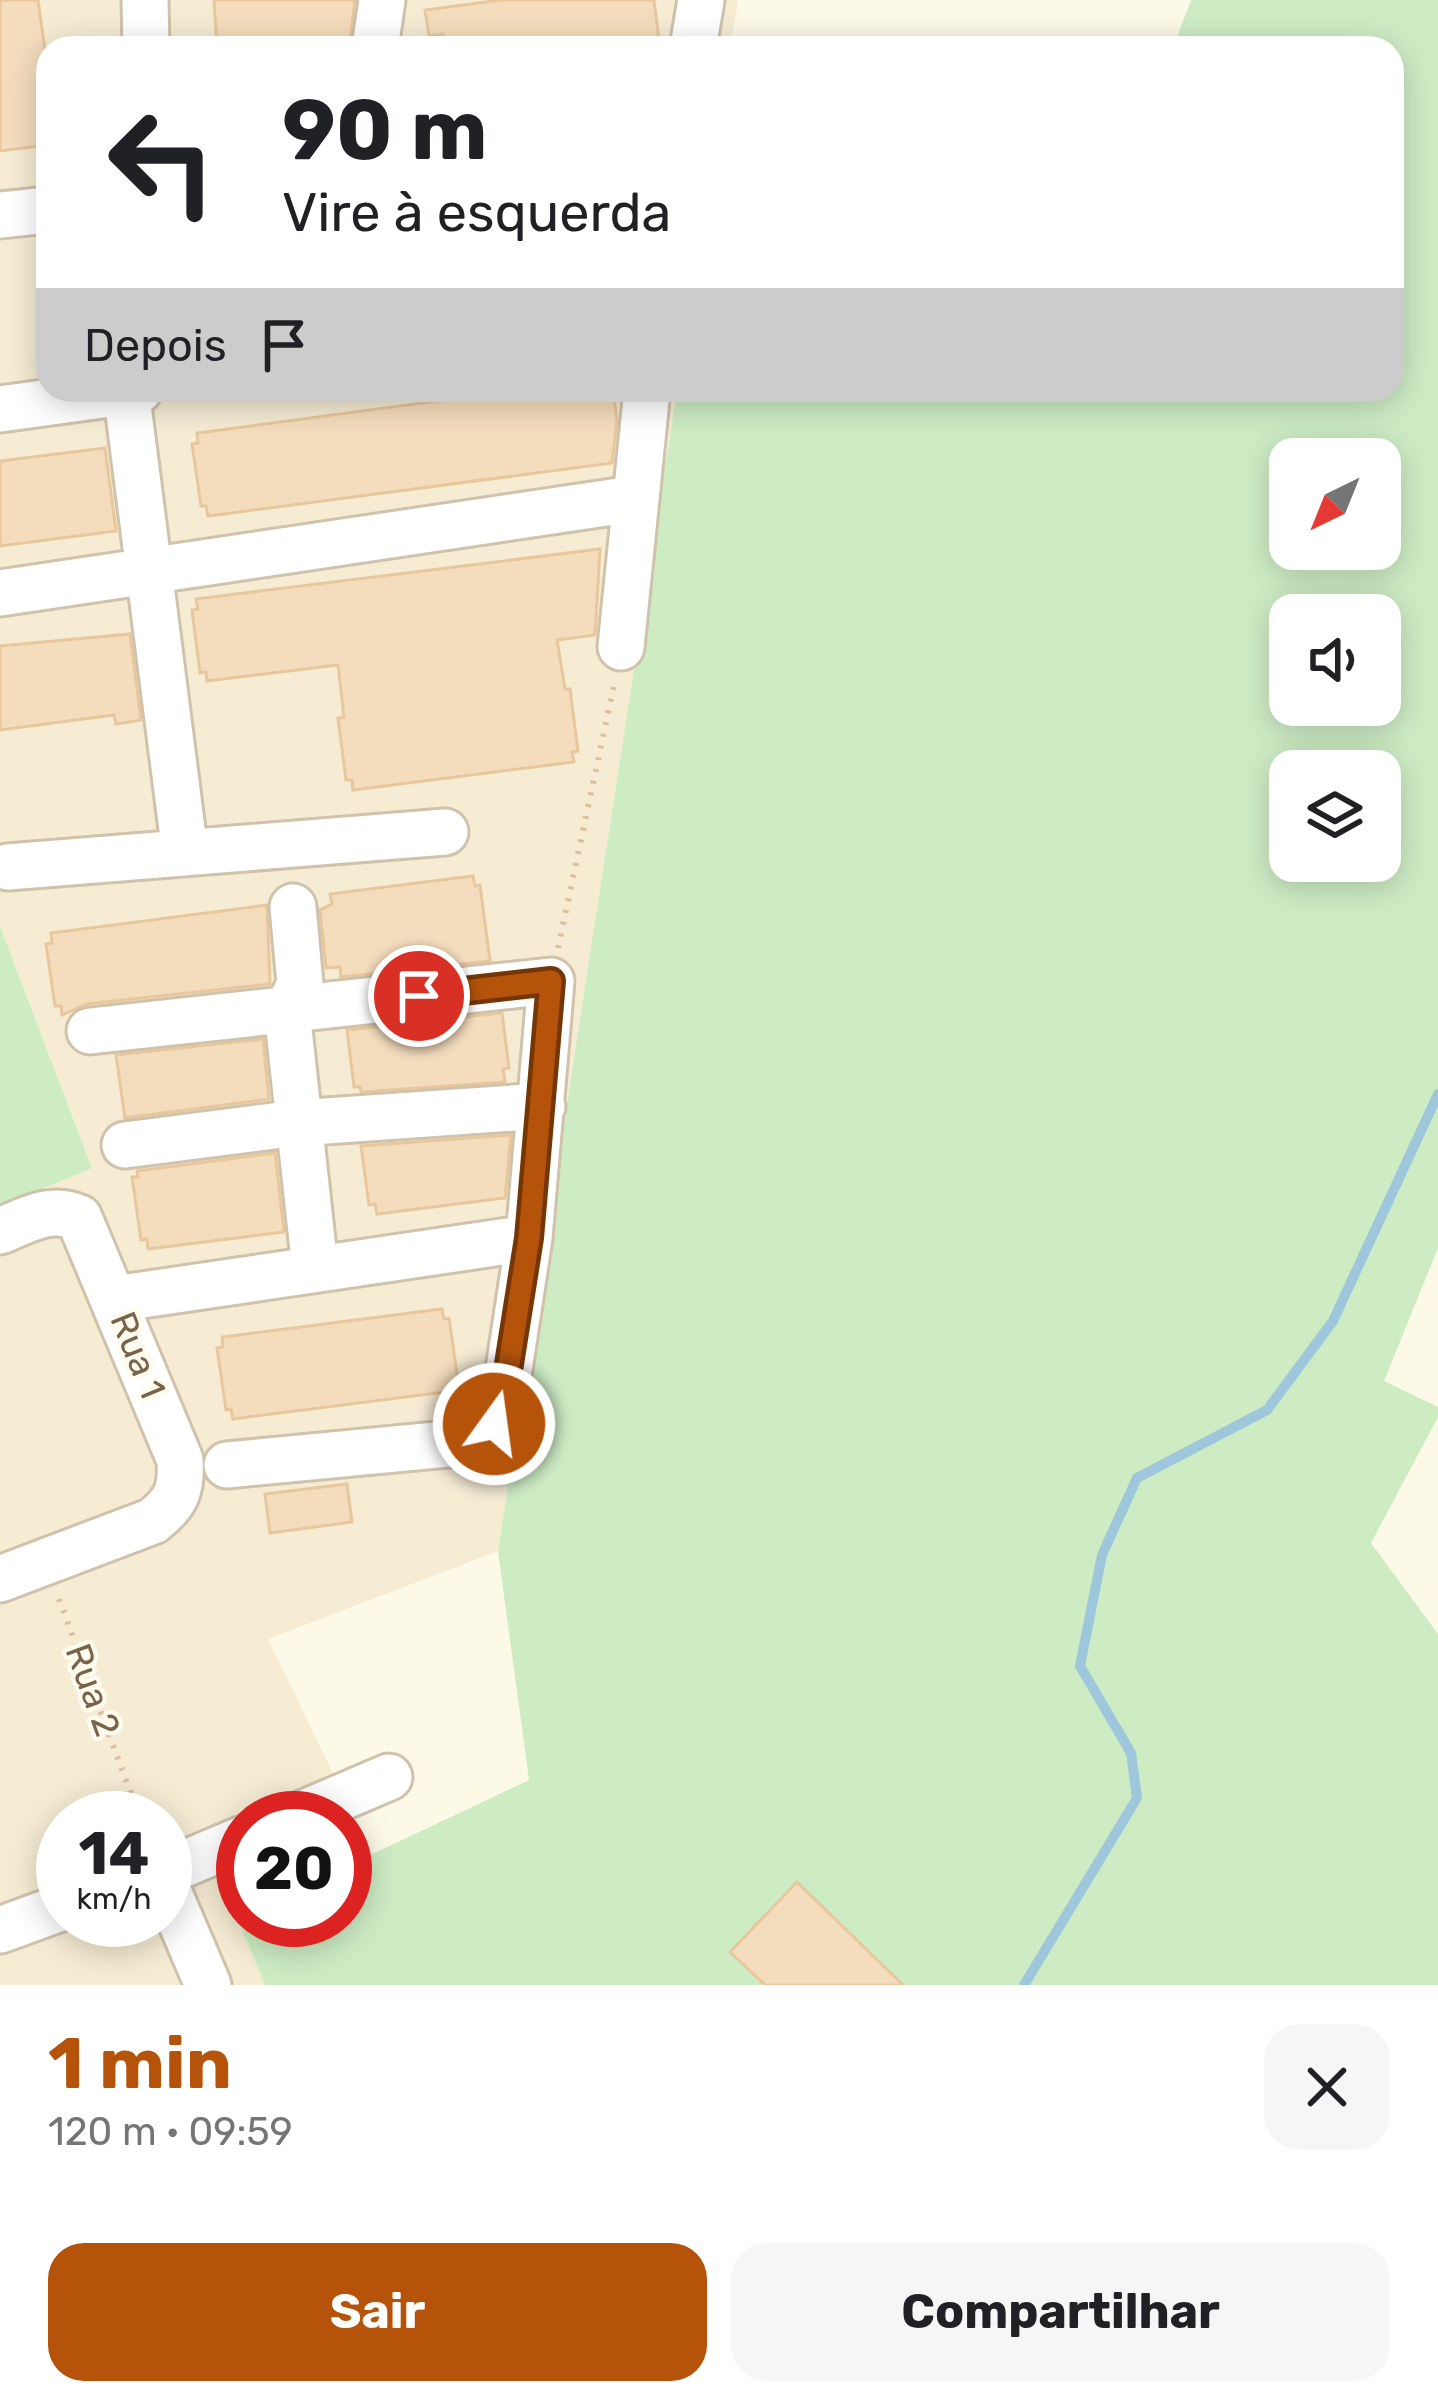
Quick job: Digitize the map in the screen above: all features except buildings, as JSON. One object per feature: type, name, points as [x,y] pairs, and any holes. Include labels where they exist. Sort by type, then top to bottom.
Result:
[{"type":"street","points":[[145,0],[146,36]]},
{"type":"street","points":[[377,36],[382,0]]},
{"type":"street","points":[[695,36],[701,0]]},
{"type":"street","points":[[0,215],[36,211]]},
{"type":"street","points":[[0,410],[55,402]]},
{"type":"street","points":[[132,402],[185,853]]},
{"type":"street","points":[[621,647],[645,402]]},
{"type":"street","points":[[0,593],[633,499]]},
{"type":"street","points":[[8,867],[445,832]]},
{"type":"street","points":[[293,907],[300,984],[287,1011],[315,1268]]},
{"type":"street","points":[[90,1031],[551,981],[529,1238],[503,1402],[494,1424],[481,1437],[458,1444],[227,1465]]},
{"type":"street","points":[[125,1144],[298,1124],[542,1106]]},
{"type":"street","name":"Rua 1","points":[[0,1232],[44,1213],[64,1211],[80,1219],[179,1460],[182,1484],[173,1505],[153,1522],[45,1562]]},
{"type":"street","points":[[115,1299],[529,1238]]},
{"type":"street","points":[[0,1579],[45,1562]]},
{"type":"street","points":[[358,1791],[389,1778]]},
{"type":"street","points":[[0,1930],[36,1916]]},
{"type":"street","points":[[192,1947],[208,1985]]},
{"type":"path","points":[[551,981],[621,647]]},
{"type":"path","name":"Rua 2","points":[[45,1562],[130,1791]]},
{"type":"shaded area","points":[[0,0],[738,0],[732,36],[36,36],[36,402],[675,402],[498,1551],[268,1639],[342,1791],[216,1791],[216,1947],[249,1947],[265,1985],[0,1985],[0,1206],[92,1167],[0,926]]},
{"type":"green space","points":[[1191,0],[1438,0],[1438,1248],[1384,1381],[1438,1407],[1438,1417],[1371,1543],[1438,1634],[1438,1985],[265,1985],[249,1947],[372,1947],[372,1854],[529,1780],[498,1551],[675,402],[1404,402],[1404,36],[1178,36]]},
{"type":"green space","points":[[0,926],[92,1168],[0,1206]]},
{"type":"waterway","points":[[1024,1985],[1137,1798],[1131,1753],[1080,1666],[1102,1555],[1137,1478],[1267,1410],[1333,1321],[1438,1094]]},
{"type":"route","points":[[419,996],[551,981],[529,1238],[503,1402],[494,1424]]}]
